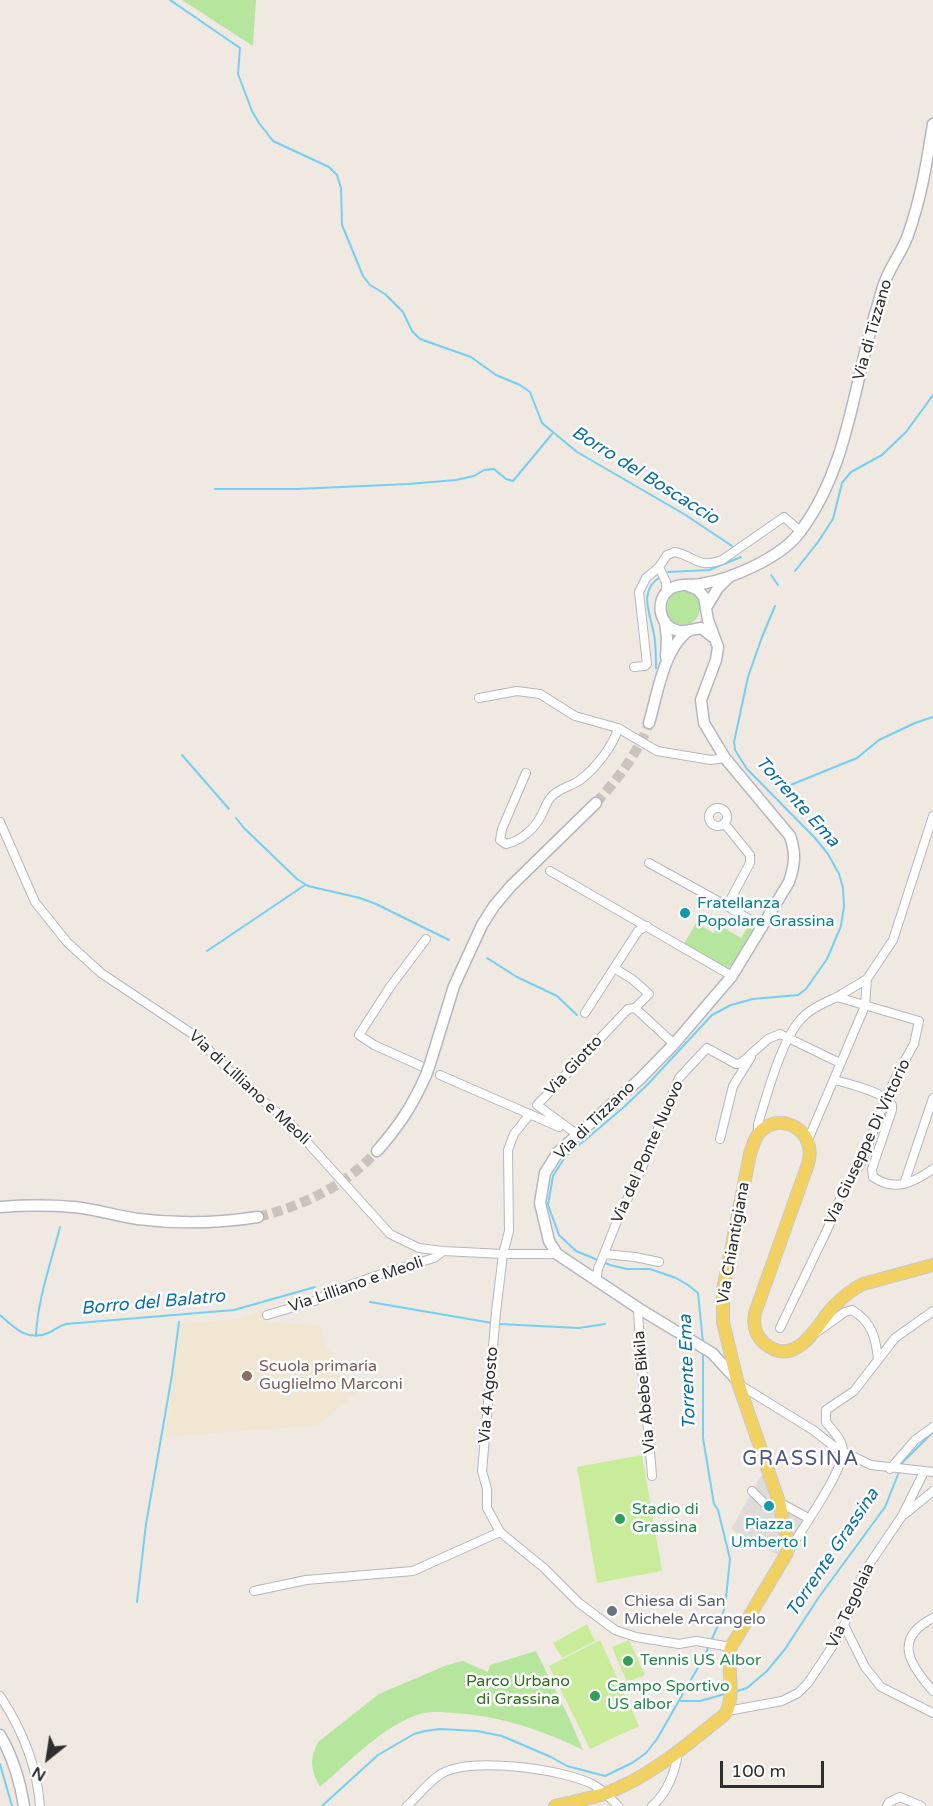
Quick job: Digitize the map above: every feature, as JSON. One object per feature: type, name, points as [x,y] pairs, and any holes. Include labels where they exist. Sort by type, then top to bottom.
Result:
[{"type":"main road","name":"Via di Tizzano","points":[[666,592],[682,585],[707,583],[739,572],[786,547],[801,532],[817,507],[834,472],[885,280],[907,237],[917,208],[933,124]]},
{"type":"main road","name":"Via di Tizzano","points":[[664,669],[674,646],[682,635],[704,620],[718,588],[739,572]]},
{"type":"main road","points":[[682,585],[695,588],[702,594],[717,642]]},
{"type":"main road","points":[[650,723],[664,669],[668,638],[660,608],[666,592]]},
{"type":"main road","points":[[665,622],[675,630],[701,628],[710,633],[717,642]]},
{"type":"main road","name":"Via di Tizzano","points":[[556,1254],[549,1241],[542,1217],[541,1190],[545,1173],[558,1152],[574,1134],[640,1079],[674,1044],[732,976],[789,882],[795,859],[795,850],[790,836],[725,758],[710,735],[702,715],[701,700],[718,653],[717,642]]},
{"type":"main road","points":[[377,1151],[398,1128],[415,1100],[454,986],[494,906],[524,872],[596,804]]},
{"type":"main road","points":[[758,1134],[767,1127],[782,1124],[796,1127],[808,1140]]},
{"type":"main road","name":"Via Chiantigiana","points":[[758,1134],[750,1154],[722,1298],[725,1338],[779,1502],[788,1543],[787,1552]]},
{"type":"main road","name":"Via Chiantigiana","points":[[808,1140],[811,1150],[808,1164],[756,1307],[755,1330],[767,1346],[777,1349],[797,1348],[808,1341],[835,1305],[855,1289],[864,1284],[933,1264]]},
{"type":"main road","points":[[0,1207],[28,1205],[75,1207],[138,1219],[177,1221],[232,1221],[258,1217]]},
{"type":"main road","points":[[556,1254],[712,1353],[739,1383]]},
{"type":"main road","points":[[555,1806],[605,1793],[632,1782],[678,1751],[730,1706],[729,1657],[726,1647],[787,1552]]},
{"type":"main road","points":[[0,1735],[13,1761],[20,1782],[24,1806]]},
{"type":"street","points":[[634,666],[647,664],[639,592],[646,578],[659,567],[667,555],[675,552],[704,564],[723,560],[784,517],[801,532]]},
{"type":"street","points":[[659,567],[664,577],[666,592]]},
{"type":"street","points":[[664,577],[672,584],[682,585]]},
{"type":"street","points":[[479,698],[517,692],[540,694],[576,716],[618,728],[657,751],[711,759],[725,758]]},
{"type":"street","points":[[526,773],[502,829],[500,840],[506,844],[517,841],[532,829],[553,795],[579,781],[613,743],[618,728]]},
{"type":"street","points":[[758,1134],[758,1124],[788,1039],[795,1027],[816,1007],[867,979],[893,940],[933,816]]},
{"type":"street","name":"Via di Lilliano e Meoli","points":[[0,822],[35,902],[67,942],[101,973],[194,1035],[245,1086],[289,1122],[390,1234],[419,1248],[443,1251],[556,1254]]},
{"type":"street","points":[[724,823],[750,855],[750,863],[727,906]]},
{"type":"street","points":[[649,863],[762,927]]},
{"type":"street","points":[[550,871],[732,976]]},
{"type":"street","points":[[585,1013],[638,931],[638,921]]},
{"type":"street","points":[[638,931],[647,927]]},
{"type":"street","points":[[426,939],[390,987],[360,1035],[374,1045],[426,1068]]},
{"type":"street","name":"Via Giotto","points":[[574,1134],[537,1105],[628,1009],[635,1008],[649,994],[632,979],[614,968]]},
{"type":"street","points":[[808,1140],[865,1006],[867,979]]},
{"type":"street","name":"Via Giuseppe Di Vittorio","points":[[780,1328],[840,1199],[862,1161],[886,1098],[914,1044],[920,1022],[837,997]]},
{"type":"street","points":[[635,1008],[674,1044]]},
{"type":"street","name":"Via del Ponte Nuovo","points":[[596,1281],[598,1269],[617,1221],[679,1078],[707,1048],[736,1064],[741,1063],[768,1039],[780,1034],[788,1039]]},
{"type":"street","points":[[788,1039],[840,1064]]},
{"type":"street","points":[[720,1139],[733,1086],[757,1048]]},
{"type":"street","points":[[440,1075],[574,1134]]},
{"type":"street","points":[[835,1080],[886,1098],[892,1105],[872,1169],[873,1177],[896,1186],[933,1169]]},
{"type":"street","points":[[904,1184],[933,1098]]},
{"type":"street","name":"Via 4 Agosto","points":[[500,1532],[487,1508],[487,1489],[482,1471],[503,1254],[508,1231],[508,1150],[514,1134],[530,1114]]},
{"type":"street","name":"Via Lilliano e Meoli","points":[[267,1315],[318,1300],[328,1293],[434,1258],[443,1251]]},
{"type":"street","points":[[604,1255],[635,1257],[659,1262]]},
{"type":"street","name":"Via Abebe Bikila","points":[[638,1308],[652,1476]]},
{"type":"street","points":[[814,1333],[845,1312],[852,1310],[860,1315],[871,1328],[878,1360]]},
{"type":"street","points":[[787,1552],[839,1469],[843,1450],[839,1438],[826,1422],[826,1410],[854,1391],[895,1338],[933,1311]]},
{"type":"street","points":[[739,1383],[813,1430],[836,1448],[871,1465],[933,1472]]},
{"type":"street","points":[[894,1469],[915,1440],[933,1427]]},
{"type":"street","name":"Via Tegolaia","points":[[730,1706],[733,1710],[782,1701],[798,1693],[819,1667],[844,1624],[864,1572],[902,1516],[924,1472]]},
{"type":"street","points":[[752,1491],[765,1504]]},
{"type":"street","name":"Via Tegolaia","points":[[902,1516],[933,1491]]},
{"type":"street","points":[[779,1502],[808,1518]]},
{"type":"street","points":[[254,1591],[306,1580],[413,1571],[500,1532],[537,1562],[579,1603],[615,1630],[636,1637],[679,1644],[700,1642],[726,1647]]},
{"type":"street","points":[[933,1618],[914,1634],[907,1653],[910,1662],[933,1691]]},
{"type":"street","points":[[844,1624],[865,1666],[881,1687],[933,1713]]},
{"type":"street","points":[[0,1696],[24,1738],[32,1764],[40,1806]]},
{"type":"street","points":[[652,1806],[659,1801],[669,1781],[676,1764],[678,1751]]},
{"type":"street","points":[[407,1806],[440,1774],[460,1767],[504,1765],[567,1775],[593,1785],[618,1806]]},
{"type":"street","points":[[887,1806],[889,1802],[900,1797],[921,1806]]},
{"type":"shaded area","points":[[263,1310],[266,1323],[320,1325],[325,1344],[351,1381],[363,1388],[317,1425],[165,1437],[181,1324],[238,1319]]},
{"type":"shaded area","name":"Piazza Umberto I","points":[[765,1469],[780,1498],[811,1515],[785,1559],[731,1529]]},
{"type":"green space","points":[[182,0],[256,0],[253,46]]},
{"type":"green space","points":[[683,591],[695,596],[700,608],[695,620],[683,625],[671,620],[666,608],[671,596]]},
{"type":"green space","points":[[696,923],[714,933],[719,925],[741,938],[749,925],[755,929],[734,967],[730,965],[728,969],[684,944]]},
{"type":"green space","name":"Stadio di Grassina","points":[[642,1455],[662,1571],[597,1583],[577,1467]]},
{"type":"green space","name":"Tennis US Albor","points":[[587,1624],[595,1641],[562,1658],[553,1643]]},
{"type":"green space","name":"Campo Sportivo US albor","points":[[600,1640],[639,1726],[590,1749],[549,1666]]},
{"type":"green space","name":"Tennis US Albor","points":[[629,1640],[645,1675],[627,1682],[612,1647]]},
{"type":"green space","name":"Parco Urbano di Grassina","points":[[536,1651],[583,1750],[536,1730],[503,1720],[469,1714],[428,1712],[407,1719],[380,1735],[320,1787],[312,1765],[313,1754],[318,1742],[379,1694],[447,1665],[463,1661],[488,1672],[490,1665]]},
{"type":"waterway","name":"Borro del Boscaccio","points":[[170,0],[240,48],[238,74],[252,111],[273,141],[329,167],[337,175],[341,188],[342,225],[363,276],[370,285],[385,294],[403,312],[412,331],[420,339],[471,357],[496,375],[520,385],[530,392],[542,423],[577,452],[684,514],[732,546]]},
{"type":"waterway","name":"Torrente Ema","points":[[795,571],[833,519],[842,483],[851,472],[882,455],[906,432],[933,395]]},
{"type":"waterway","points":[[215,489],[297,489],[408,484],[456,480],[474,476],[484,470],[494,469],[506,479],[513,481],[552,434]]},
{"type":"waterway","points":[[668,572],[709,570],[741,557]]},
{"type":"waterway","name":"Borro del Boscaccio","points":[[771,575],[778,585]]},
{"type":"waterway","points":[[656,668],[655,642],[647,596],[653,583],[660,577]]},
{"type":"waterway","name":"Torrente Ema","points":[[703,1343],[698,1293],[676,1278],[650,1269],[627,1269],[610,1265],[576,1251],[559,1235],[548,1205],[553,1176],[565,1157],[648,1084],[712,1015],[731,1005],[753,999],[798,995],[806,989],[827,959],[841,926],[844,906],[843,888],[839,874],[828,854],[747,769],[735,750],[734,742],[748,677],[775,606]]},
{"type":"waterway","points":[[783,788],[857,758],[879,740],[933,717]]},
{"type":"waterway","points":[[182,755],[229,809]]},
{"type":"waterway","points":[[236,818],[297,879],[308,886],[376,904],[449,940]]},
{"type":"waterway","points":[[207,951],[305,885]]},
{"type":"waterway","points":[[487,958],[517,977],[557,996],[577,1015]]},
{"type":"waterway","points":[[36,1335],[42,1294],[60,1227]]},
{"type":"waterway","name":"Borro del Balatro","points":[[0,1315],[22,1332],[34,1336],[48,1333],[66,1324],[234,1310],[315,1287]]},
{"type":"waterway","name":"Borro del Balatro","points":[[370,1302],[492,1323]]},
{"type":"waterway","points":[[137,1602],[146,1524],[179,1322]]},
{"type":"waterway","name":"Borro del Balatro","points":[[499,1324],[579,1328],[605,1324]]},
{"type":"waterway","name":"Torrente Ema","points":[[322,1806],[378,1755],[414,1734],[425,1731],[440,1729],[477,1731],[502,1736],[567,1766],[605,1776],[632,1763],[646,1753],[657,1739],[704,1657],[725,1607],[730,1559],[718,1510],[714,1504],[703,1438],[703,1351]]},
{"type":"waterway","name":"Torrente Grassina","points":[[734,1692],[747,1688],[767,1671],[785,1649],[819,1597],[885,1507],[903,1462],[933,1432]]},
{"type":"waterway","name":"Torrente Grassina","points":[[681,1701],[700,1701],[725,1694]]},
{"type":"waterway","points":[[0,1764],[12,1806]]},
{"type":"tunnel","points":[[596,803],[633,756],[649,723]]},
{"type":"tunnel","points":[[258,1217],[291,1207],[337,1185],[377,1151]]},
{"type":"place","name":"Fratellanza Popolare Grassina","points":[[685,913]]},
{"type":"place","name":"Scuola primaria Guglielmo Marconi","points":[[247,1376]]},
{"type":"place","name":"Piazza Umberto I","points":[[769,1506]]},
{"type":"place","name":"Stadio di Grassina","points":[[620,1519]]},
{"type":"place","name":"Chiesa di San Michele Arcangelo","points":[[612,1611]]},
{"type":"place","name":"Tennis US Albor","points":[[628,1661]]},
{"type":"place","name":"Campo Sportivo US albor","points":[[595,1696]]},
{"type":"district","name":"GRASSINA","points":[[801,1460]]}]
